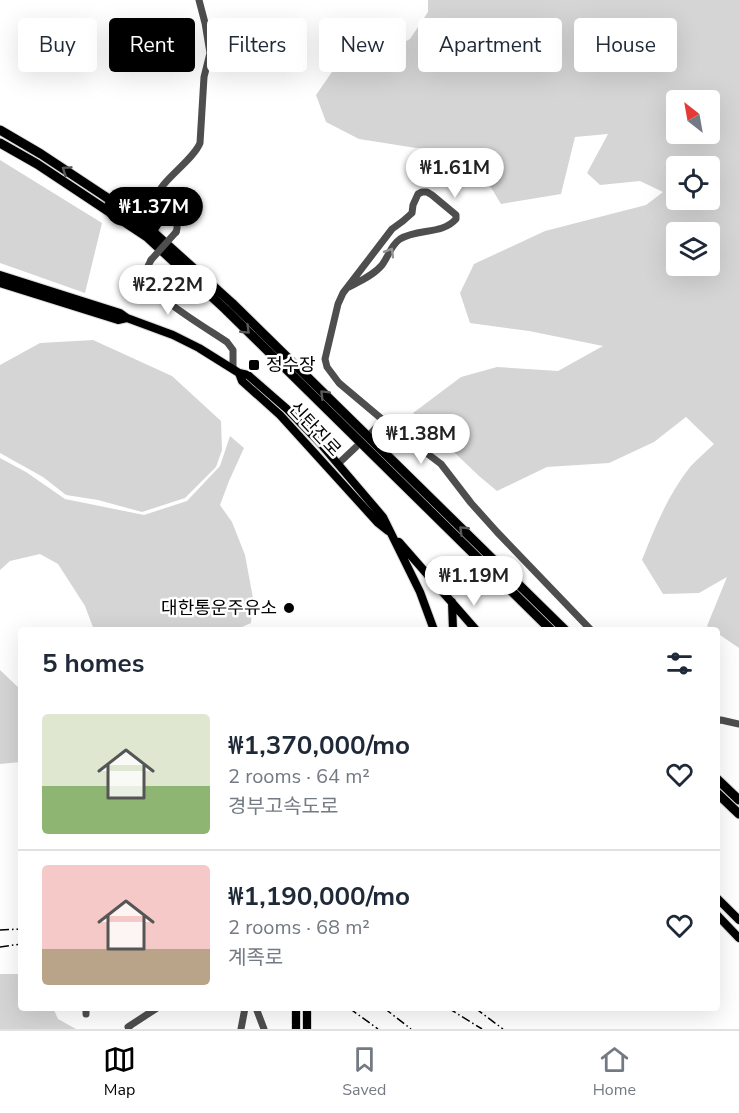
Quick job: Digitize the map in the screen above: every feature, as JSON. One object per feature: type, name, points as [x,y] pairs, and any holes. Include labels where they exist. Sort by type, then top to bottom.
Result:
[{"type":"highway","points":[[0,130],[112,201],[151,230],[232,303],[562,627]]},
{"type":"highway","points":[[0,143],[37,164],[147,237],[225,309],[549,627]]},
{"type":"highway","points":[[720,782],[739,801]]},
{"type":"highway","points":[[720,796],[739,814]]},
{"type":"main road","name":"신탄진로","points":[[0,275],[120,313],[127,318],[173,335],[248,375],[287,409],[320,443],[383,517],[392,535]]},
{"type":"main road","name":"신탄진로","points":[[0,283],[118,320],[127,318]]},
{"type":"main road","name":"신탄진로","points":[[236,370],[242,381],[280,415],[378,523],[392,535],[473,627]]},
{"type":"main road","points":[[392,535],[420,592],[433,627]]},
{"type":"main road","points":[[452,602],[453,627]]},
{"type":"main road","points":[[720,901],[739,920]]},
{"type":"main road","points":[[720,918],[739,938]]},
{"type":"main road","points":[[296,1011],[296,1029]]},
{"type":"main road","points":[[307,1011],[307,1029]]},
{"type":"street","points":[[200,0],[210,53],[204,77],[200,143],[197,151],[167,181],[157,197],[161,207],[175,219],[178,229],[151,260],[145,272],[148,283],[160,295],[230,346],[236,370]]},
{"type":"street","points":[[346,288],[381,267],[392,246],[401,238],[414,233],[448,227],[456,219],[456,215],[427,192],[418,194],[412,213],[392,229],[346,288],[343,293],[338,304],[325,359],[327,367],[339,382],[383,420],[441,464],[497,532],[588,627]]},
{"type":"street","points":[[372,432],[383,420]]},
{"type":"street","points":[[338,464],[356,447]]},
{"type":"street","points":[[720,720],[739,724]]},
{"type":"street","points":[[129,1029],[128,1027],[152,1011]]},
{"type":"street","points":[[242,1029],[245,1011]]},
{"type":"street","points":[[257,1011],[264,1029]]},
{"type":"shaded area","points":[[428,0],[739,0],[739,648],[720,635],[720,627],[707,626],[727,577],[699,593],[663,594],[642,560],[657,523],[675,489],[690,467],[714,444],[686,417],[654,442],[609,463],[547,467],[497,491],[413,413],[461,377],[497,367],[558,371],[603,346],[529,331],[470,323],[460,293],[474,264],[545,231],[646,205],[663,192],[640,181],[600,185],[587,173],[608,134],[575,137],[561,194],[501,204],[475,161],[445,148],[416,148],[359,139],[326,122],[316,95],[332,72],[406,72],[406,41],[418,27],[418,72],[562,72],[562,18],[424,18],[428,12]]},
{"type":"shaded area","points":[[0,160],[102,223],[85,293],[0,263]]},
{"type":"shaded area","points":[[93,340],[172,376],[221,421],[222,450],[216,467],[185,498],[142,512],[98,500],[66,495],[43,477],[0,453],[0,365],[40,343]]},
{"type":"shaded area","points":[[230,436],[244,448],[220,505],[232,522],[245,555],[253,598],[251,623],[242,627],[93,627],[85,606],[58,564],[40,554],[10,561],[0,570],[0,458],[26,472],[65,499],[144,515],[187,501],[220,466]]},
{"type":"shaded area","points":[[0,670],[18,687],[18,762],[0,764]]},
{"type":"shaded area","points":[[0,974],[18,974],[18,1011],[54,1011],[58,1019],[76,1029],[0,1029]]},
{"type":"railway","points":[[0,930],[18,929]]},
{"type":"railway","points":[[0,947],[18,944]]},
{"type":"railway","points":[[353,1011],[378,1029]]},
{"type":"railway","points":[[388,1011],[411,1029]]},
{"type":"railway","points":[[453,1011],[482,1029]]},
{"type":"railway","points":[[479,1011],[503,1029]]},
{"type":"place","name":"정수장","points":[[254,365]]},
{"type":"place","name":"대한통운주유소","points":[[289,608]]}]
